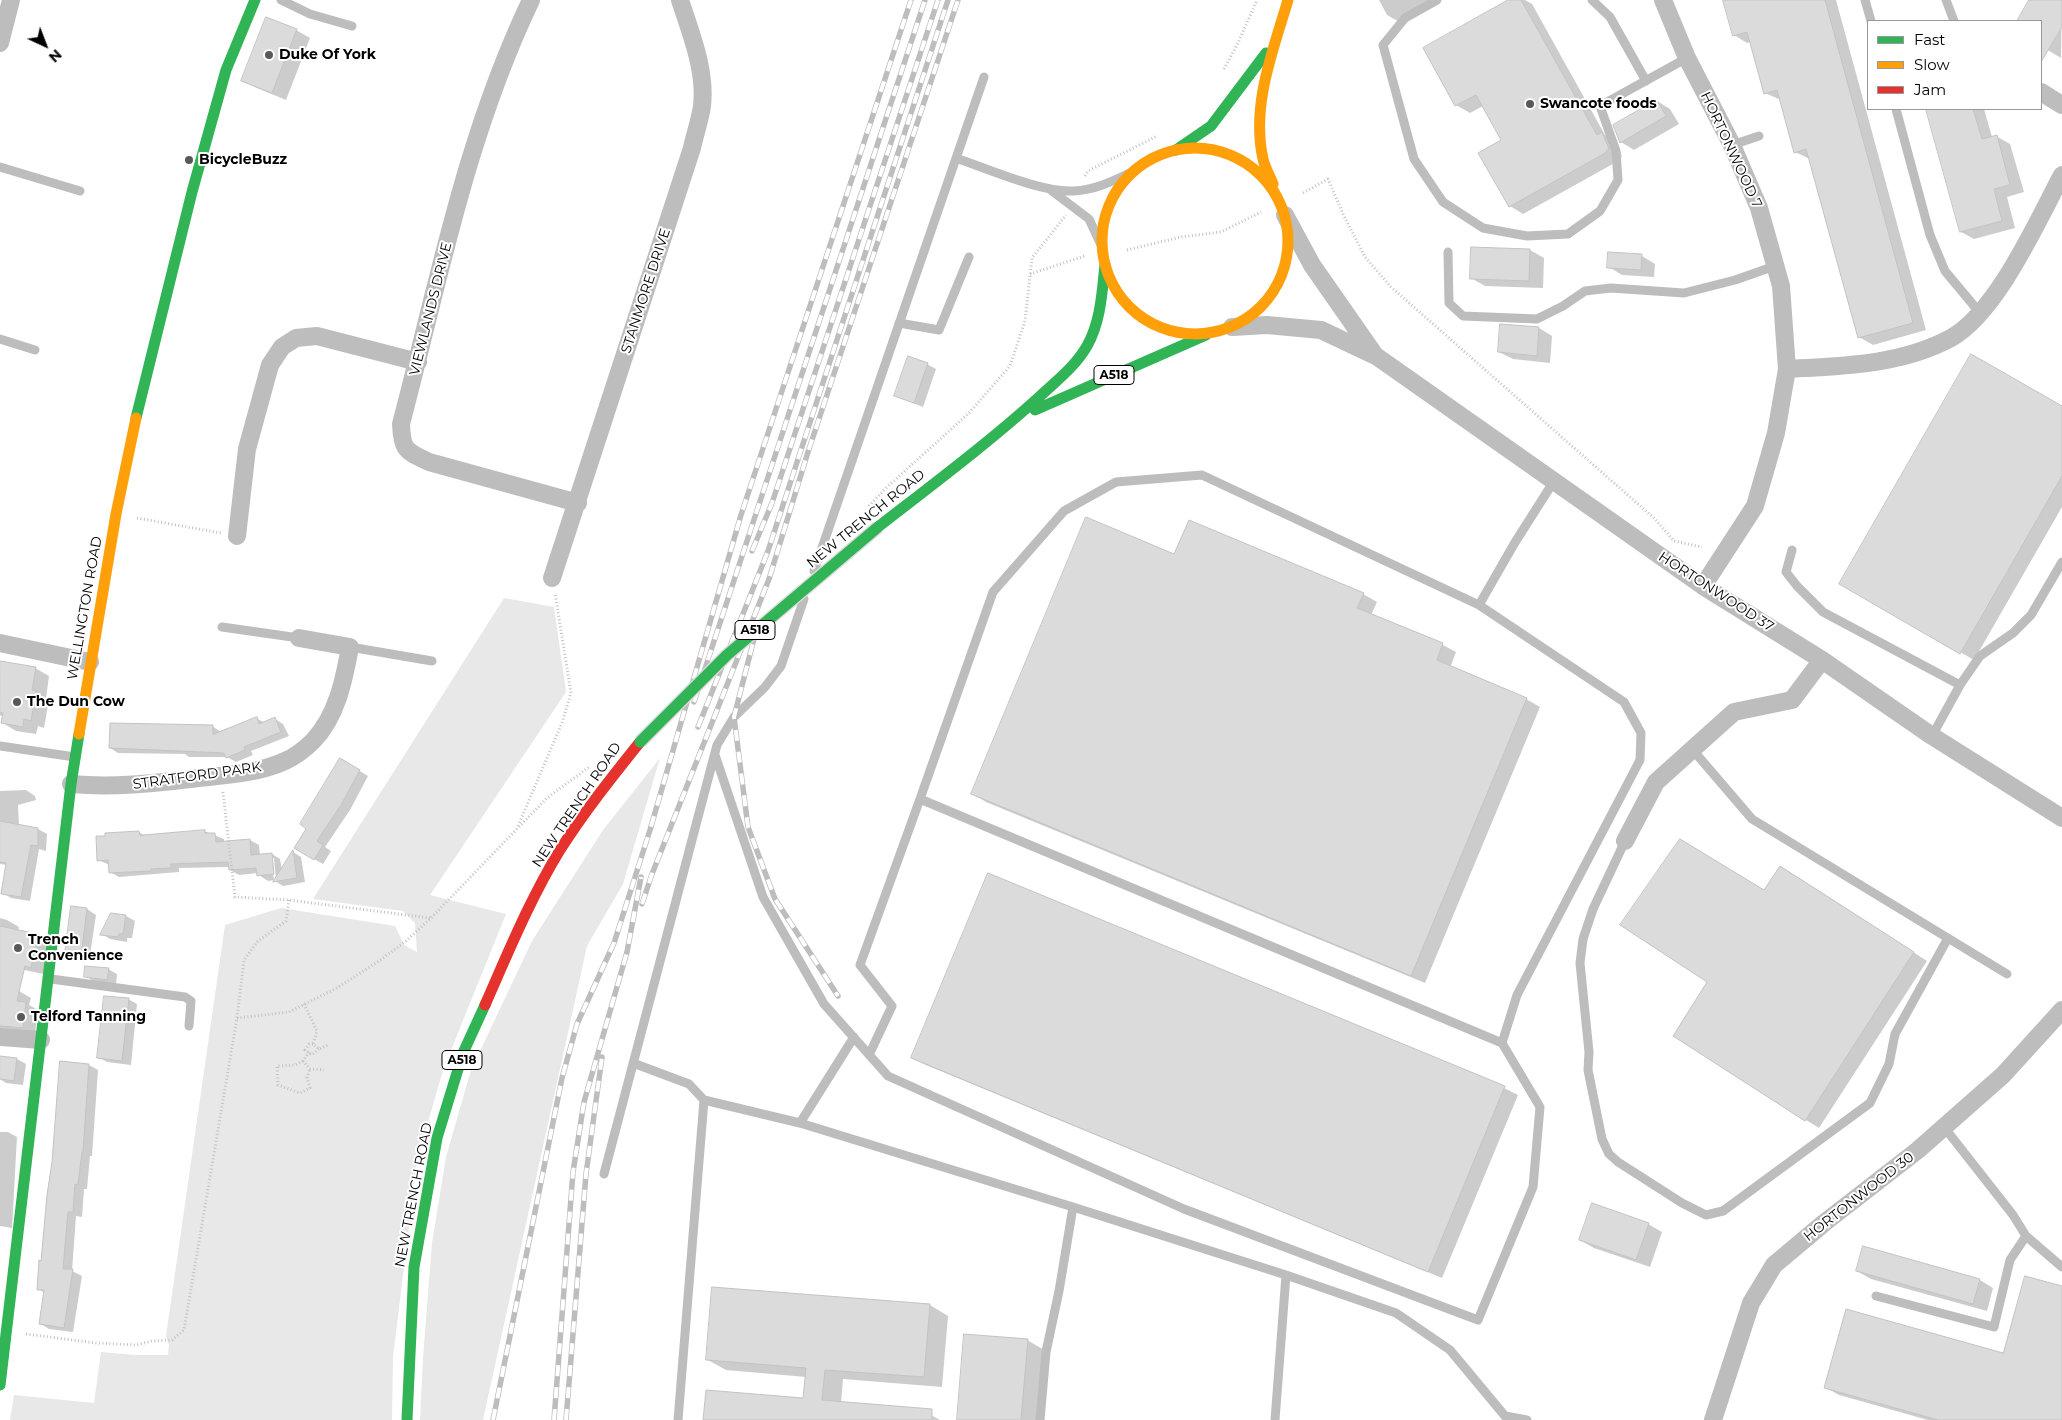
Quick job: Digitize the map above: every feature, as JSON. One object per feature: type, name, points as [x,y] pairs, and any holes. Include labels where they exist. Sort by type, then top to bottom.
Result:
[{"type":"main road","name":"WELLINGTON ROAD","points":[[0,1385],[71,784],[116,514],[139,403],[192,192],[226,70],[255,0]]},
{"type":"main road","points":[[1283,208],[1265,178],[1239,158],[1220,150],[1199,147],[1176,150],[1150,159],[1132,172],[1119,188],[1110,204],[1103,228],[1102,247],[1105,264],[1114,288],[1123,300],[1139,315],[1168,330],[1194,334],[1214,332],[1232,327],[1256,312],[1271,295],[1282,276],[1288,254],[1289,237],[1283,208],[1263,160],[1259,133],[1262,92],[1273,44],[1288,0]]},
{"type":"main road","points":[[1176,150],[1211,126],[1273,44]]},
{"type":"main road","name":"NEW TRENCH ROAD","points":[[407,1420],[414,1267],[437,1138],[463,1053],[535,895],[560,850],[603,788],[640,742],[727,655],[878,527],[975,453],[1016,419],[1065,374],[1086,347],[1096,326],[1105,264]]},
{"type":"main road","name":"NEW TRENCH ROAD","points":[[1016,419],[1214,332]]},
{"type":"street","points":[[0,43],[11,0]]},
{"type":"street","name":"VIEWLANDS DRIVE","points":[[531,0],[509,47],[474,144],[438,275],[418,362],[401,424],[402,441],[409,452],[429,462],[578,503]]},
{"type":"street","name":"STANMORE DRIVE","points":[[552,578],[578,503],[692,148],[702,106],[701,77],[696,50],[680,0]]},
{"type":"street","name":"HORTONWOOD 7","points":[[1664,0],[1687,58],[1732,145],[1759,208],[1781,286],[1787,369],[1776,433],[1755,506],[1703,586]]},
{"type":"street","points":[[2042,93],[2062,105]]},
{"type":"street","points":[[1787,369],[1864,364],[1919,352],[1952,337],[1980,313],[2004,281],[2062,176]]},
{"type":"street","name":"HORTONWOOD 37","points":[[1283,208],[1312,265],[1376,356]]},
{"type":"street","name":"HORTONWOOD 37","points":[[1232,327],[1267,324],[1321,330],[1376,356],[1703,586],[1822,660],[1932,736],[2062,818]]},
{"type":"street","points":[[237,536],[247,448],[270,365],[282,347],[296,338],[317,336],[418,362]]},
{"type":"street","points":[[299,638],[350,647]]},
{"type":"street","points":[[0,643],[90,662]]},
{"type":"street","name":"STRATFORD PARK","points":[[71,784],[104,787],[221,776],[285,761],[312,741],[333,712],[345,674],[350,647]]},
{"type":"street","points":[[1625,841],[1656,782],[1734,712],[1792,700],[1822,660]]},
{"type":"street","name":"HORTONWOOD 30","points":[[1713,1420],[1751,1303],[1774,1265],[1944,1127],[2003,1075],[2062,1010]]},
{"type":"street","points":[[0,1037],[41,1040]]},
{"type":"lane","points":[[282,0],[310,14],[352,26]]},
{"type":"lane","points":[[1437,0],[1405,18],[1383,45],[1414,159],[1443,202],[1483,228],[1527,236],[1568,234],[1600,211],[1618,180],[1616,151],[1600,106],[1687,58]]},
{"type":"lane","points":[[1592,0],[1610,17],[1646,81]]},
{"type":"lane","points":[[1865,0],[1871,20]]},
{"type":"lane","points":[[1946,0],[1954,20]]},
{"type":"lane","points":[[604,1174],[717,745],[734,716],[765,687],[781,666],[984,77]]},
{"type":"lane","points":[[1896,110],[1930,235],[1945,271],[1980,313]]},
{"type":"lane","points":[[1732,145],[1759,136]]},
{"type":"lane","points":[[956,158],[1050,190],[1089,219],[1102,247]]},
{"type":"lane","points":[[0,167],[80,191]]},
{"type":"lane","points":[[1050,190],[1078,191],[1102,186],[1132,172]]},
{"type":"lane","points":[[1448,252],[1449,303],[1464,316],[1537,320],[1563,306],[1584,291],[1611,288],[1684,293],[1735,280],[1775,266]]},
{"type":"lane","points":[[899,324],[939,330],[969,257]]},
{"type":"lane","points":[[0,339],[35,350]]},
{"type":"lane","points":[[869,1055],[892,1006],[860,965],[993,592],[1064,512],[1116,482],[1202,475],[1479,606],[1624,702],[1641,733],[1640,760],[1517,995],[1502,1043]]},
{"type":"lane","points":[[1479,606],[1514,544],[1554,481]]},
{"type":"lane","points":[[1792,550],[1786,572],[1823,612],[1960,685]]},
{"type":"lane","points":[[1932,736],[1960,685],[1980,656],[2013,633],[2031,615],[2062,562]]},
{"type":"lane","points":[[222,627],[299,638]]},
{"type":"lane","points":[[350,647],[432,661]]},
{"type":"lane","points":[[0,746],[75,757]]},
{"type":"lane","points":[[1692,749],[1752,820],[2007,974]]},
{"type":"lane","points":[[715,754],[762,897],[824,1004],[888,1076],[1184,1209],[1478,1320],[1533,1187],[1540,1107],[1502,1043],[920,799]]},
{"type":"lane","points":[[1625,841],[1593,909],[1583,939],[1580,963],[1589,1052],[1588,1070],[1602,1140],[1609,1154],[1618,1162],[1706,1216],[1723,1211],[1870,1103],[1889,1064],[1895,1034],[1948,938]]},
{"type":"lane","points":[[48,978],[185,997],[191,1001],[189,1026]]},
{"type":"lane","points":[[800,1123],[854,1037]]},
{"type":"lane","points":[[633,1063],[689,1084],[704,1100],[800,1123],[1073,1207],[1286,1275],[1396,1313],[1450,1350],[1505,1416],[1527,1420]]},
{"type":"lane","points":[[678,1420],[704,1100]]},
{"type":"lane","points":[[1944,1127],[2013,1214],[2026,1236],[2062,1267]]},
{"type":"lane","points":[[1040,1420],[1046,1352],[1059,1291],[1073,1207]]},
{"type":"lane","points":[[1876,1296],[1994,1327],[2010,1260],[2026,1236]]},
{"type":"lane","points":[[1275,1420],[1286,1275]]},
{"type":"path","points":[[1221,74],[1238,43],[1257,0]]},
{"type":"path","points":[[1078,191],[1088,171],[1164,133]]},
{"type":"path","points":[[1303,193],[1328,179],[1365,257],[1391,287],[1655,519],[1674,541],[1702,546]]},
{"type":"path","points":[[886,488],[969,413],[1010,366],[1025,321],[1032,258],[1064,219],[1071,204]]},
{"type":"path","points":[[1127,250],[1181,237],[1221,232],[1261,212]]},
{"type":"path","points":[[1030,274],[1085,256]]},
{"type":"path","points":[[116,514],[237,536]]},
{"type":"path","points":[[517,828],[562,723],[571,693],[552,578]]},
{"type":"path","points":[[237,1018],[289,1012],[360,974],[406,941],[547,798],[592,765]]},
{"type":"path","points":[[221,776],[235,897],[289,900],[430,918]]},
{"type":"path","points":[[7,1331],[96,1343],[136,1345],[152,1341],[172,1340],[184,1330],[237,1018],[244,960],[258,941],[286,921],[289,900]]},
{"type":"path","points":[[304,1004],[317,1031],[314,1044]]},
{"type":"path","points":[[314,1044],[309,1044],[305,1050],[312,1055],[328,1045]]},
{"type":"path","points":[[314,1044],[319,1049]]},
{"type":"path","points":[[309,1052],[303,1060],[295,1065],[277,1066],[278,1085],[300,1093],[310,1088],[307,1078],[310,1069]]},
{"type":"path","points":[[303,1060],[310,1069],[324,1070]]},
{"type":"shaded area","points":[[504,598],[554,607],[566,692],[430,895],[506,914],[443,1070],[417,1161],[393,1357],[392,1420],[10,1420],[14,1395],[94,1403],[101,1352],[168,1355],[169,1345],[166,1336],[225,925],[281,908],[395,926],[404,945],[417,952],[415,923],[403,911],[313,899]]},
{"type":"shaded area","points":[[660,758],[623,884],[587,946],[483,1420],[420,1420],[432,1243],[446,1157],[471,1070],[532,941],[603,830]]},
{"type":"building","name":"Swancote foods","points":[[1508,0],[1521,0],[1597,135],[1602,132],[1609,149],[1607,152],[1509,207],[1478,153],[1501,140],[1476,95],[1455,106],[1423,48]]},
{"type":"building","points":[[1723,0],[1825,0],[1913,323],[1858,338],[1806,149],[1794,153],[1777,90],[1764,94],[1747,32],[1733,36]]},
{"type":"building","points":[[2029,0],[2062,0],[2062,27],[2042,60],[2042,20],[2018,20]]},
{"type":"building","name":"Duke Of York","points":[[266,17],[297,29],[272,93],[241,81]]},
{"type":"building","points":[[1657,100],[1666,116],[1620,143],[1613,125]]},
{"type":"building","points":[[1926,110],[1973,110],[1982,139],[1997,135],[2010,185],[1994,189],[2002,221],[1960,232]]},
{"type":"building","points":[[1471,247],[1530,249],[1529,281],[1470,279]]},
{"type":"building","points":[[1608,252],[1642,254],[1641,270],[1607,268]]},
{"type":"building","points":[[1500,324],[1539,327],[1537,356],[1498,352]]},
{"type":"building","points":[[1971,354],[2062,406],[2062,476],[1960,654],[1839,584]]},
{"type":"building","points":[[908,356],[928,363],[914,403],[894,396]]},
{"type":"building","points":[[1086,517],[1174,554],[1189,520],[1364,593],[1357,608],[1443,643],[1437,660],[1527,698],[1411,976],[971,794]]},
{"type":"building","name":"The Dun Cow","points":[[0,661],[36,667],[32,690],[36,691],[31,721],[24,719],[23,727],[1,723],[3,713],[0,712]]},
{"type":"building","points":[[257,717],[259,724],[275,717],[281,732],[244,747],[245,750],[226,758],[224,753],[109,748],[110,723],[213,725],[213,734]]},
{"type":"building","points":[[340,758],[360,770],[341,805],[317,841],[323,845],[314,860],[294,848],[306,829],[300,824]]},
{"type":"building","points":[[0,821],[38,828],[38,846],[31,845],[21,897],[1,894],[6,863],[0,862]]},
{"type":"building","points":[[205,830],[205,833],[215,833],[216,842],[250,839],[251,855],[272,853],[274,874],[257,876],[256,868],[229,870],[228,862],[171,864],[171,868],[151,869],[151,871],[109,873],[108,860],[97,861],[96,836],[105,836],[105,833],[139,831],[140,835]]},
{"type":"building","points":[[1680,839],[1764,890],[1780,866],[1914,952],[1805,1121],[1673,1036],[1707,982],[1620,925]]},
{"type":"building","points":[[293,850],[297,878],[273,882]]},
{"type":"building","points":[[988,873],[1505,1086],[1428,1272],[911,1058]]},
{"type":"building","points":[[71,906],[87,908],[81,957],[65,953]]},
{"type":"building","points":[[111,913],[126,915],[123,934],[119,934],[118,937],[100,935]]},
{"type":"building","points":[[0,926],[38,934],[31,968],[25,966],[17,1001],[26,1002],[23,1028],[0,1026]]},
{"type":"building","points":[[85,966],[109,968],[107,980],[84,977]]},
{"type":"building","points":[[104,996],[129,998],[122,1061],[97,1058]]},
{"type":"building","points":[[0,1056],[17,1058],[14,1081],[0,1079]]},
{"type":"building","points":[[60,1061],[89,1064],[83,1152],[78,1185],[75,1184],[73,1212],[68,1212],[63,1269],[73,1269],[64,1328],[39,1324],[44,1290],[37,1290],[39,1260],[41,1261],[52,1162]]},
{"type":"building","points":[[1592,1203],[1649,1223],[1636,1260],[1579,1240]]},
{"type":"building","points":[[1863,1246],[1980,1279],[1973,1304],[1856,1271]]},
{"type":"building","points":[[2025,1276],[2062,1286],[2062,1420],[1938,1420],[1824,1388],[1846,1309],[2003,1353]]},
{"type":"building","points":[[712,1287],[930,1304],[924,1377],[825,1370],[822,1400],[932,1409],[932,1420],[703,1420],[706,1390],[803,1398],[806,1368],[706,1360]]},
{"type":"building","points":[[964,1334],[1028,1339],[1021,1420],[957,1420]]},
{"type":"railway","points":[[493,1420],[562,1078],[577,1024],[614,943],[650,830],[741,515],[911,0]]},
{"type":"railway","points":[[694,702],[925,0]]},
{"type":"railway","points":[[752,551],[772,503],[938,0]]},
{"type":"railway","points":[[698,727],[768,551],[948,0]]},
{"type":"railway","points":[[642,904],[652,874],[769,579],[808,452],[958,0]]},
{"type":"railway","points":[[758,623],[734,717],[748,827],[775,899],[838,996]]},
{"type":"railway","points":[[554,1420],[573,1172],[584,1102],[627,952],[641,877]]},
{"type":"railway","points":[[566,1420],[586,1174],[602,1057]]},
{"type":"traffic: fast","points":[[136,418],[192,192],[226,70],[255,0]]},
{"type":"traffic: fast","points":[[1176,150],[1211,126],[1266,53]]},
{"type":"traffic: fast","points":[[878,527],[999,432],[1077,361],[1087,346],[1095,327],[1100,306],[1105,265]]},
{"type":"traffic: fast","points":[[1035,410],[1206,335]]},
{"type":"traffic: fast","points":[[640,742],[727,655],[878,527]]},
{"type":"traffic: fast","points":[[0,1385],[71,784],[79,734]]},
{"type":"traffic: fast","points":[[407,1420],[414,1267],[437,1138],[463,1053],[485,1005]]},
{"type":"traffic: slow","points":[[1273,184],[1263,159],[1260,119],[1265,78],[1288,0]]},
{"type":"traffic: slow","points":[[1186,148],[1204,148],[1231,155],[1261,175],[1281,205],[1288,232],[1288,241],[1288,250],[1281,277],[1261,307],[1231,327],[1204,334],[1186,334],[1168,330],[1151,323],[1136,313],[1123,300],[1113,285],[1106,268],[1102,250],[1102,232],[1106,214],[1113,197],[1123,182],[1136,169],[1151,159],[1168,152],[1186,148]]},
{"type":"traffic: slow","points":[[79,734],[116,514],[136,418]]},
{"type":"traffic: jam","points":[[485,1005],[529,907],[560,850],[588,808],[640,742]]},
{"type":"place","name":"Duke Of York","points":[[269,55]]},
{"type":"place","name":"Swancote foods","points":[[1530,104]]},
{"type":"place","name":"BicycleBuzz","points":[[189,160]]},
{"type":"place","name":"The Dun Cow","points":[[17,702]]},
{"type":"place","name":"Trench Convenience","points":[[18,948]]},
{"type":"place","name":"Telford Tanning","points":[[21,1017]]}]
